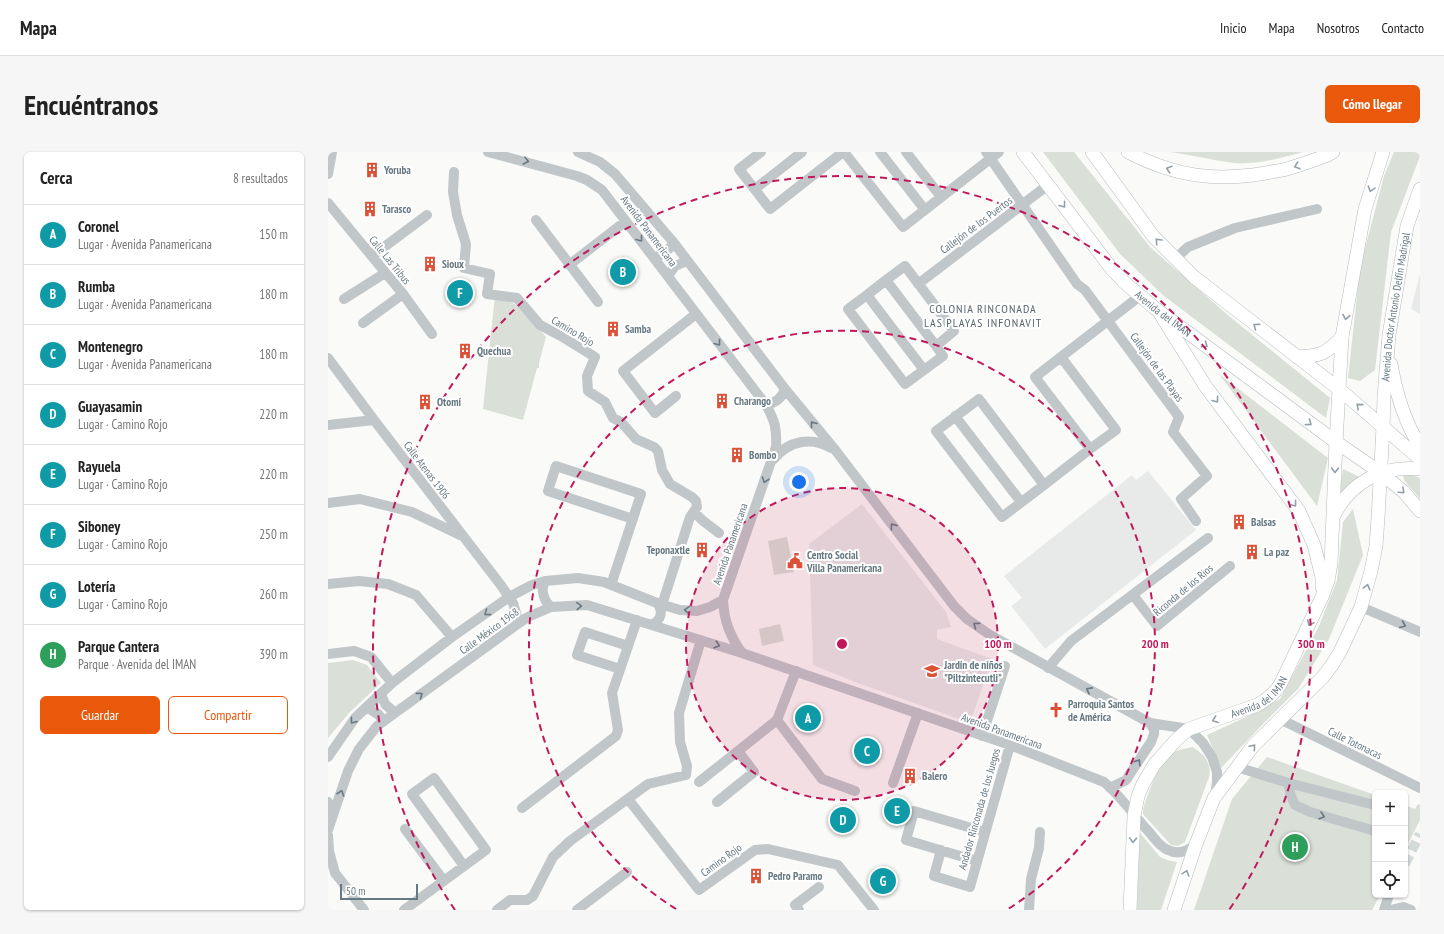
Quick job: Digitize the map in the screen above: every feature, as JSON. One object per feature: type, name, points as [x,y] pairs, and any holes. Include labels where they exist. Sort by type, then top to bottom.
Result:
[{"type":"main road","name":"Avenida del IMAN","points":[[1023,152],[1111,268],[1124,282],[1156,309],[1336,442],[1381,473],[1404,492],[1420,511]]},
{"type":"main road","points":[[1092,152],[1153,236],[1194,277],[1339,389],[1420,459]]},
{"type":"main road","points":[[1128,152],[1147,161],[1182,173],[1221,178],[1249,176],[1288,169],[1333,152]]},
{"type":"main road","points":[[1339,389],[1342,337],[1365,209],[1382,152]]},
{"type":"main road","name":"Avenida Doctor Antonio Delfín Madrigal","points":[[1383,427],[1389,335],[1407,226],[1420,188]]},
{"type":"main road","points":[[1156,309],[1206,387],[1299,511],[1310,534],[1319,561],[1322,576],[1322,597]]},
{"type":"main road","points":[[1389,335],[1391,361],[1398,397],[1410,429],[1420,446]]},
{"type":"main road","points":[[1297,357],[1320,355],[1330,349],[1342,337]]},
{"type":"main road","name":"Avenida del IMAN","points":[[1130,910],[1134,816],[1138,796],[1154,765],[1176,740],[1189,729],[1257,705],[1267,700],[1274,694],[1280,685],[1322,597],[1328,582],[1331,563],[1339,389]]},
{"type":"main road","points":[[1174,910],[1196,844],[1214,798],[1253,746],[1323,677],[1340,652],[1361,607],[1376,546],[1383,427]]},
{"type":"main road","points":[[1334,516],[1338,507],[1351,491],[1368,478],[1398,469],[1420,469]]},
{"type":"street","points":[[328,174],[332,152]]},
{"type":"street","name":"Avenida Panamericana","points":[[488,152],[557,170],[587,180],[602,190],[766,405],[773,417],[776,432],[776,447],[724,600],[725,614],[729,631],[733,641],[742,653],[1010,745],[1104,782],[1160,844],[1168,850],[1182,852],[1188,850],[1196,844]]},
{"type":"street","name":"Avenida Panamericana","points":[[578,152],[600,162],[611,170],[674,243],[785,389],[836,451],[954,606],[967,619],[990,635],[1048,668],[1150,723],[1189,729]]},
{"type":"street","points":[[761,152],[739,169],[770,209],[838,154],[903,227],[992,154]]},
{"type":"street","points":[[755,189],[802,152]]},
{"type":"street","points":[[880,152],[925,210]]},
{"type":"street","points":[[906,152],[941,197]]},
{"type":"street","name":"Callejón de las Playas","points":[[992,154],[1023,204],[1077,284],[1086,290],[1179,417],[1173,432],[1207,476],[1181,499],[1196,521]]},
{"type":"street","name":"Camino Rojo","points":[[454,172],[453,192],[457,215],[466,244],[464,268],[490,274],[487,294],[516,298],[540,325],[595,357],[587,376],[588,391],[605,402],[613,418],[621,422],[636,439],[654,447],[658,452],[662,470],[670,484],[692,497],[696,502],[697,507],[694,512]]},
{"type":"street","name":"Callejón de los Puertos","points":[[918,284],[1048,185]]},
{"type":"street","name":"Calle Las Tribus","points":[[328,203],[403,294],[432,334]]},
{"type":"street","points":[[1175,259],[1188,248],[1235,228],[1317,209]]},
{"type":"street","points":[[372,256],[427,216]]},
{"type":"street","points":[[536,220],[598,302]]},
{"type":"street","points":[[569,265],[626,221]]},
{"type":"street","points":[[654,258],[665,253],[674,243]]},
{"type":"street","points":[[668,276],[675,266],[687,261]]},
{"type":"street","points":[[886,280],[943,356],[906,384],[848,309],[867,295],[886,280],[905,266],[954,331],[936,346]]},
{"type":"street","points":[[344,299],[385,273]]},
{"type":"street","points":[[363,323],[403,294]]},
{"type":"street","points":[[867,295],[924,370]]},
{"type":"street","points":[[1090,449],[1035,377],[1140,296]]},
{"type":"street","points":[[676,396],[655,413],[622,371],[696,314]]},
{"type":"street","points":[[1044,485],[978,398],[936,431],[1002,517],[1044,485],[1090,449],[1116,430],[1061,357]]},
{"type":"street","name":"Calle Atenas 1906","points":[[328,358],[509,597],[516,610],[519,623]]},
{"type":"street","points":[[766,405],[778,400],[784,393],[785,389]]},
{"type":"street","points":[[955,416],[1021,502]]},
{"type":"street","points":[[328,425],[374,420]]},
{"type":"street","points":[[770,464],[779,452],[792,444],[799,442],[822,443],[836,451]]},
{"type":"street","points":[[611,585],[633,519],[641,494],[556,466],[548,491],[633,519]]},
{"type":"street","points":[[328,503],[360,499],[412,512],[462,536]]},
{"type":"street","points":[[651,624],[657,622],[660,616],[660,604],[690,517],[694,512],[719,533]]},
{"type":"street","points":[[1048,668],[1071,641],[1208,538]]},
{"type":"street","name":"Riconda de los Rios","points":[[1133,595],[1157,626],[1230,566]]},
{"type":"street","name":"Calle México 1968","points":[[328,758],[355,718],[392,683],[452,637],[509,597],[532,585],[545,581],[578,578],[604,582],[660,604],[680,610],[697,611],[710,607],[724,600]]},
{"type":"street","points":[[328,584],[359,581],[374,582],[388,584],[409,592],[416,595],[452,637]]},
{"type":"street","points":[[545,581],[542,588],[546,602],[551,607]]},
{"type":"street","name":"Calle México 1968","points":[[328,830],[348,771],[359,749],[377,726],[519,623],[528,617],[551,607],[587,605],[742,653]]},
{"type":"street","points":[[1361,607],[1420,632]]},
{"type":"street","points":[[522,808],[616,736],[618,730],[612,693],[637,620]]},
{"type":"street","points":[[620,669],[577,656],[585,632],[628,646]]},
{"type":"street","points":[[497,910],[510,900],[527,900],[533,896],[553,857],[570,841],[648,784],[686,775],[687,766],[680,742],[679,713],[701,640]]},
{"type":"street","points":[[328,654],[354,651],[370,658],[392,683]]},
{"type":"street","points":[[982,736],[1005,666]]},
{"type":"street","points":[[699,782],[777,720],[796,671]]},
{"type":"street","points":[[381,694],[385,704],[395,713]]},
{"type":"street","points":[[367,707],[379,716],[383,722]]},
{"type":"street","points":[[893,783],[918,713]]},
{"type":"street","name":"Calle Totonacas","points":[[1280,719],[1420,788]]},
{"type":"street","points":[[777,720],[822,779],[855,791]]},
{"type":"street","points":[[1110,788],[1126,780],[1151,742],[1154,730],[1150,723]]},
{"type":"street","points":[[1189,729],[1203,743],[1212,756],[1215,764],[1217,782],[1214,798]]},
{"type":"street","name":"Andador Rinconada de los Juegos","points":[[941,850],[934,876],[970,887],[1010,745]]},
{"type":"street","points":[[717,802],[754,772],[738,751]]},
{"type":"street","points":[[1238,767],[1288,783],[1372,804]]},
{"type":"street","points":[[404,910],[486,850],[434,778],[412,794],[464,866]]},
{"type":"street","points":[[1288,783],[1295,805],[1310,812],[1372,830]]},
{"type":"street","name":"Camino Rojo","points":[[628,799],[700,890],[755,850],[768,849],[838,865],[874,910]]},
{"type":"street","points":[[328,802],[328,826]]},
{"type":"street","points":[[977,860],[906,840],[914,811],[985,832]]},
{"type":"street","points":[[405,829],[444,881]]},
{"type":"street","points":[[1030,910],[1031,879],[1039,848],[1040,832]]},
{"type":"street","points":[[328,835],[329,851],[335,873],[364,910]]},
{"type":"street","points":[[577,910],[627,872]]},
{"type":"street","points":[[799,910],[795,905],[819,887]]},
{"type":"street","points":[[1384,910],[1388,898]]},
{"type":"street","points":[[1391,910],[1403,907],[1412,910]]},
{"type":"shaded area","points":[[1043,152],[1074,152],[1151,248],[1229,316],[1330,398],[1326,418],[1164,296],[1120,254]]},
{"type":"shaded area","points":[[1170,152],[1303,152],[1286,157],[1251,163],[1234,163]]},
{"type":"shaded area","points":[[1394,152],[1420,152],[1420,156],[1391,232],[1375,370],[1360,381],[1348,378],[1360,268],[1384,176]]},
{"type":"shaded area","points":[[1420,274],[1420,314],[1411,309]]},
{"type":"shaded area","points":[[495,296],[515,304],[546,337],[539,368],[537,368],[523,420],[483,409]]},
{"type":"shaded area","points":[[1219,374],[1328,458],[1317,506]]},
{"type":"shaded area","points":[[1343,469],[1360,477],[1339,497]]},
{"type":"shaded area","points":[[1148,471],[1196,530],[1045,649],[1011,606],[1022,598],[1004,576],[1132,475],[1136,480]]},
{"type":"shaded area","points":[[1403,474],[1410,474],[1420,478],[1420,499],[1404,480]]},
{"type":"shaded area","points":[[862,504],[946,612],[951,627],[937,630],[937,639],[992,659],[970,723],[855,682],[813,665],[809,544]]},
{"type":"shaded area","points":[[1353,509],[1363,555],[1329,639],[1298,689],[1221,768],[1207,735],[1280,699],[1319,626],[1337,580],[1343,522]]},
{"type":"shaded area","points":[[787,537],[794,572],[774,575],[768,541]]},
{"type":"shaded area","points":[[780,624],[784,641],[762,646],[759,629]]},
{"type":"shaded area","points":[[353,660],[367,665],[381,683],[350,712],[328,738],[328,663]]},
{"type":"shaded area","points":[[1192,747],[1200,752],[1206,759],[1210,772],[1209,777],[1185,842],[1178,846],[1171,845],[1143,814],[1143,809],[1154,779],[1162,765],[1174,752]]},
{"type":"shaded area","points":[[1267,757],[1372,794],[1372,898],[1378,898],[1372,910],[1194,910],[1232,799]]},
{"type":"shaded area","points":[[1418,804],[1420,805],[1420,820],[1408,844],[1408,806],[1415,809]]},
{"type":"shaded area","points":[[1140,833],[1160,857],[1177,862],[1161,910],[1137,910]]},
{"type":"tunnel","points":[[1406,862],[1420,834]]},
{"type":"place","name":"Yoruba","points":[[372,170]]},
{"type":"place","name":"Tarasco","points":[[370,209]]},
{"type":"place","name":"Sioux","points":[[430,264]]},
{"type":"place","name":"Rumba","points":[[623,272]]},
{"type":"place","name":"Siboney","points":[[460,293]]},
{"type":"place","name":"Samba","points":[[613,329]]},
{"type":"place","name":"Quechua","points":[[465,351]]},
{"type":"place","name":"Charango","points":[[722,401]]},
{"type":"place","name":"Otomí","points":[[425,402]]},
{"type":"place","name":"Bombo","points":[[737,455]]},
{"type":"place","name":"Balsas","points":[[1239,522]]},
{"type":"place","name":"Teponaxtle","points":[[702,550]]},
{"type":"place","name":"La paz","points":[[1252,552]]},
{"type":"place","name":"Centro Social Villa Panamericana","points":[[795,561]]},
{"type":"place","name":"Jardín de niños \"Piltzintecutli\"","points":[[932,671]]},
{"type":"place","name":"Parroquia Santos de América","points":[[1056,710]]},
{"type":"place","name":"Coronel","points":[[808,718]]},
{"type":"place","name":"Montenegro","points":[[867,751]]},
{"type":"place","name":"Balero","points":[[910,776]]},
{"type":"place","name":"Rayuela","points":[[897,811]]},
{"type":"place","name":"Guayasamin","points":[[843,820]]},
{"type":"place","name":"Parque Cantera","points":[[1295,847]]},
{"type":"place","name":"Pedro Paramo","points":[[756,876]]},
{"type":"place","name":"Lotería","points":[[883,881]]},
{"type":"district","name":"COLONIA RINCONADA LAS PLAYAS INFONAVIT","points":[[983,315]]}]
